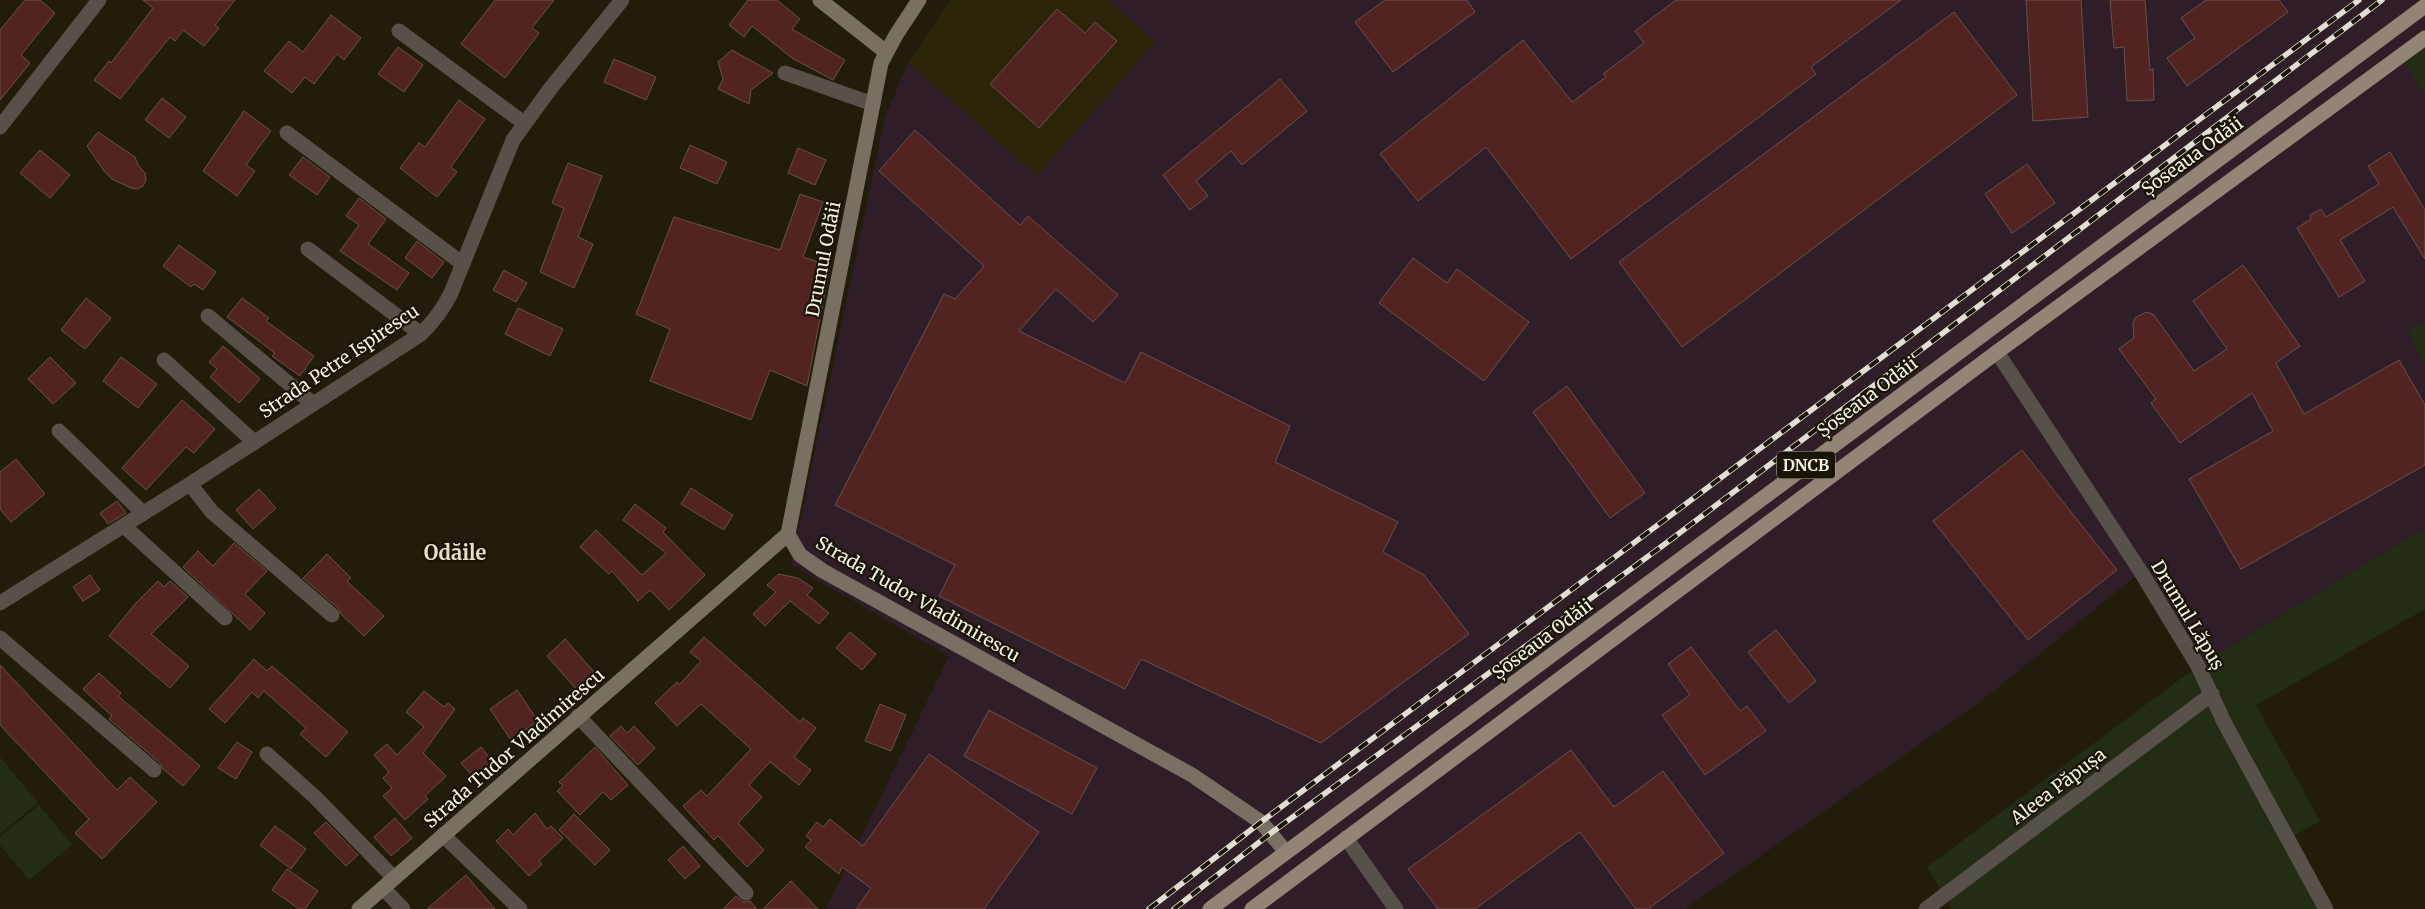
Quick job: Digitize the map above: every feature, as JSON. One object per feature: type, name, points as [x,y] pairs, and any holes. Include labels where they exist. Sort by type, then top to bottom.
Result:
[{"type":"main road","name":"Șoseaua Odăii","points":[[1210,909],[2425,6]]},
{"type":"main road","name":"DNCB","points":[[1252,909],[1997,352],[2425,38]]},
{"type":"street","points":[[0,127],[99,0]]},
{"type":"street","name":"Strada Petre Ispirescu","points":[[0,603],[190,484],[253,441],[421,334],[442,311],[513,140],[524,123],[622,0]]},
{"type":"street","points":[[820,0],[886,52]]},
{"type":"street","name":"Drumul Odăii","points":[[788,534],[881,63],[886,52],[920,0]]},
{"type":"street","points":[[399,31],[524,123]]},
{"type":"street","points":[[785,72],[872,104]]},
{"type":"street","points":[[287,133],[463,264]]},
{"type":"street","points":[[308,249],[421,334]]},
{"type":"street","points":[[208,316],[312,403]]},
{"type":"street","name":"Drumul Lăpuș","points":[[1997,352],[2136,564],[2212,694],[2225,724],[2326,909]]},
{"type":"street","points":[[164,360],[253,441]]},
{"type":"street","points":[[59,431],[143,513]]},
{"type":"street","points":[[190,484],[212,512],[332,615]]},
{"type":"street","points":[[124,526],[225,618]]},
{"type":"street","name":"Strada Tudor Vladimirescu","points":[[359,909],[788,534],[800,554],[823,571],[1192,775],[1260,822],[1286,852]]},
{"type":"street","points":[[0,638],[154,770]]},
{"type":"street","name":"Aleea Păpușa","points":[[1926,909],[2212,694]]},
{"type":"street","points":[[578,716],[746,893]]},
{"type":"street","points":[[268,754],[327,809],[389,883],[403,909]]},
{"type":"street","points":[[443,835],[520,909]]},
{"type":"street","points":[[1346,838],[1396,909]]},
{"type":"shaded area","points":[[950,0],[1108,0],[1155,41],[1037,177],[908,63]]},
{"type":"shaded area","points":[[1108,0],[2425,0],[2425,38],[2400,56],[2425,96],[2425,320],[2407,331],[2425,363],[2425,528],[2198,666],[2141,572],[1981,701],[1685,909],[826,909],[949,656],[791,565],[885,117],[908,63],[1037,176],[1155,42]]},
{"type":"green space","points":[[2425,38],[2425,96],[2400,56]]},
{"type":"green space","points":[[2425,320],[2425,363],[2407,331]]},
{"type":"green space","points":[[2425,528],[2425,609],[2256,705],[2320,821],[2288,839],[2326,909],[1952,909],[1927,867],[2198,666]]},
{"type":"green space","points":[[0,757],[38,803],[0,834]]},
{"type":"green space","points":[[39,805],[72,845],[29,880],[0,845],[0,837]]},
{"type":"building","points":[[25,0],[40,0],[55,13],[21,55],[30,63],[0,100],[0,30]]},
{"type":"building","points":[[143,0],[235,0],[215,25],[219,28],[204,46],[183,30],[175,41],[170,37],[120,99],[94,80],[109,61],[111,63],[153,8]]},
{"type":"building","points":[[495,0],[554,0],[532,28],[539,33],[505,78],[461,44]]},
{"type":"building","points":[[748,0],[777,0],[800,19],[792,29],[845,60],[833,80],[792,58],[752,26],[744,37],[729,25]]},
{"type":"building","points":[[1385,0],[1467,0],[1475,12],[1393,72],[1355,22]]},
{"type":"building","points":[[1676,0],[1901,0],[1811,67],[1816,74],[1571,259],[1486,147],[1418,201],[1380,154],[1523,40],[1572,102],[1606,77],[1603,74],[1644,43],[1635,31]]},
{"type":"building","points":[[2026,0],[2081,0],[2088,117],[2033,121]]},
{"type":"building","points":[[2110,0],[2145,0],[2150,71],[2153,68],[2154,100],[2127,101],[2124,47],[2114,48]]},
{"type":"building","points":[[2206,0],[2279,0],[2288,12],[2187,86],[2167,58],[2195,38],[2181,18]]},
{"type":"building","points":[[1057,9],[1085,33],[1095,22],[1117,41],[1039,128],[990,84]]},
{"type":"building","points":[[1954,12],[2017,95],[1682,347],[1619,262]]},
{"type":"building","points":[[331,15],[361,38],[344,60],[337,54],[314,84],[305,77],[292,93],[264,71],[289,41],[303,52]]},
{"type":"building","points":[[398,47],[423,65],[404,92],[378,74]]},
{"type":"building","points":[[732,50],[773,73],[751,90],[749,104],[718,89],[723,79],[718,62]]},
{"type":"building","points":[[614,59],[656,77],[646,100],[604,82]]},
{"type":"building","points":[[1280,79],[1307,111],[1242,165],[1231,151],[1196,181],[1208,196],[1190,210],[1163,175]]},
{"type":"building","points":[[162,98],[186,117],[169,138],[145,120]]},
{"type":"building","points":[[459,100],[485,119],[451,167],[457,172],[437,197],[400,168],[419,143],[425,147]]},
{"type":"building","points":[[244,111],[271,131],[246,165],[255,171],[237,196],[203,171]]},
{"type":"building","points":[[915,130],[1020,225],[1028,216],[1118,295],[1093,322],[1056,289],[1019,331],[1125,383],[1141,352],[1290,426],[1275,462],[1398,522],[1383,552],[1424,575],[1469,634],[1321,743],[1141,659],[1125,689],[939,596],[955,565],[835,505],[944,294],[955,299],[984,266],[879,171]]},
{"type":"building","points":[[98,132],[135,157],[138,165],[145,173],[146,180],[143,186],[137,189],[131,188],[112,179],[104,171],[87,146]]},
{"type":"building","points":[[690,145],[727,162],[717,184],[680,168]]},
{"type":"building","points":[[798,148],[826,160],[815,185],[788,173]]},
{"type":"building","points":[[40,150],[70,175],[50,198],[20,173]]},
{"type":"building","points":[[2390,152],[2425,210],[2425,259],[2393,207],[2340,240],[2365,281],[2339,297],[2297,228],[2311,219],[2310,215],[2321,209],[2326,217],[2379,184],[2368,166]]},
{"type":"building","points":[[303,157],[330,177],[317,195],[289,175]]},
{"type":"building","points":[[568,163],[602,176],[578,237],[593,244],[574,288],[540,272],[564,208],[552,203]]},
{"type":"building","points":[[2027,164],[2055,203],[2012,233],[1985,194]]},
{"type":"building","points":[[800,194],[823,202],[803,257],[830,266],[807,386],[770,370],[751,420],[650,381],[670,329],[636,314],[674,217],[780,250]]},
{"type":"building","points":[[359,198],[386,219],[368,244],[409,273],[397,290],[340,251],[359,225],[346,216]]},
{"type":"building","points":[[417,241],[444,262],[432,278],[405,258]]},
{"type":"building","points":[[179,245],[216,272],[203,290],[194,284],[191,287],[163,266]]},
{"type":"building","points":[[1413,258],[1447,283],[1457,269],[1529,322],[1484,381],[1379,303]]},
{"type":"building","points":[[2243,265],[2300,346],[2276,363],[2304,414],[2399,360],[2425,405],[2425,465],[2241,569],[2189,479],[2273,431],[2252,393],[2180,443],[2151,403],[2156,399],[2119,349],[2134,338],[2133,324],[2135,318],[2146,312],[2153,314],[2194,371],[2227,349],[2193,301]]},
{"type":"building","points":[[504,270],[527,283],[516,302],[493,290]]},
{"type":"building","points":[[86,298],[111,318],[85,349],[61,330]]},
{"type":"building","points":[[242,298],[269,318],[266,321],[314,356],[300,376],[272,356],[275,353],[227,317]]},
{"type":"building","points":[[518,308],[563,329],[550,356],[505,334]]},
{"type":"building","points":[[223,346],[260,379],[239,403],[210,377],[217,369],[209,362]]},
{"type":"building","points":[[50,357],[76,383],[53,404],[28,379]]},
{"type":"building","points":[[121,357],[157,384],[138,408],[103,381]]},
{"type":"building","points":[[1567,386],[1645,493],[1610,518],[1533,412]]},
{"type":"building","points":[[182,400],[215,429],[194,453],[186,447],[146,490],[122,468]]},
{"type":"building","points":[[2022,450],[2117,570],[2028,640],[1933,521]]},
{"type":"building","points":[[16,459],[45,494],[11,522],[0,509],[0,472]]},
{"type":"building","points":[[691,488],[733,515],[724,530],[681,504]]},
{"type":"building","points":[[259,489],[276,508],[253,529],[236,510]]},
{"type":"building","points":[[117,501],[126,513],[108,524],[100,513]]},
{"type":"building","points":[[635,504],[666,528],[663,532],[705,575],[669,610],[650,590],[638,601],[612,571],[609,574],[580,547],[596,530],[642,575],[666,553],[623,520]]},
{"type":"building","points":[[234,543],[267,571],[245,594],[265,613],[250,630],[183,567],[198,551],[213,566]]},
{"type":"building","points":[[327,554],[351,578],[347,581],[384,616],[364,636],[341,614],[338,608],[303,578]]},
{"type":"building","points":[[779,574],[798,578],[813,588],[807,595],[829,613],[819,624],[790,601],[765,626],[753,614],[776,592],[767,585]]},
{"type":"building","points":[[90,575],[100,590],[83,601],[73,587]]},
{"type":"building","points":[[158,581],[164,587],[170,581],[188,597],[151,634],[189,666],[170,688],[109,636],[135,604]]},
{"type":"building","points":[[1776,630],[1816,681],[1789,703],[1748,652]]},
{"type":"building","points":[[850,632],[876,654],[862,670],[836,648]]},
{"type":"building","points":[[704,637],[800,722],[803,718],[816,728],[794,757],[811,770],[799,785],[770,762],[749,785],[762,797],[738,823],[764,850],[747,867],[718,836],[714,840],[683,806],[701,790],[707,796],[751,749],[701,704],[677,726],[655,703],[677,682],[679,685],[701,661],[690,652]]},
{"type":"building","points":[[565,639],[595,673],[577,690],[547,656]]},
{"type":"building","points":[[1691,647],[1740,711],[1747,706],[1766,731],[1705,775],[1662,715],[1690,695],[1668,664]]},
{"type":"building","points":[[254,659],[267,671],[272,666],[348,732],[326,757],[300,734],[306,728],[264,691],[258,698],[252,692],[225,723],[209,709]]},
{"type":"building","points":[[0,665],[117,790],[130,777],[157,802],[102,859],[75,833],[89,819],[0,725]]},
{"type":"building","points":[[99,673],[121,693],[118,696],[200,766],[183,786],[163,769],[160,763],[109,719],[112,716],[83,689]]},
{"type":"building","points":[[517,690],[538,721],[511,740],[490,709]]},
{"type":"building","points":[[424,691],[444,707],[448,703],[455,709],[423,753],[446,776],[425,796],[428,799],[405,820],[383,796],[392,788],[383,778],[389,772],[374,755],[387,744],[397,755],[424,727],[406,712]]},
{"type":"building","points":[[880,704],[906,715],[891,751],[865,741]]},
{"type":"building","points":[[989,710],[1097,768],[1072,814],[964,756]]},
{"type":"building","points":[[621,726],[627,733],[634,726],[655,748],[638,765],[610,736]]},
{"type":"building","points":[[237,742],[252,752],[236,779],[218,768]]},
{"type":"building","points":[[481,747],[494,763],[476,780],[461,763]]},
{"type":"building","points":[[595,747],[628,785],[611,800],[603,792],[580,815],[557,791],[563,786],[559,782]]},
{"type":"building","points":[[1571,750],[1614,807],[1663,771],[1724,853],[1648,909],[1636,909],[1580,832],[1475,909],[1438,909],[1408,869]]},
{"type":"building","points":[[929,754],[1039,832],[984,909],[856,909],[871,888],[842,867],[839,874],[805,847],[811,840],[806,836],[817,822],[823,827],[830,819],[863,846]]},
{"type":"building","points":[[535,813],[547,829],[551,826],[563,838],[539,861],[542,864],[529,876],[496,841],[508,829],[513,835]]},
{"type":"building","points":[[574,814],[610,850],[595,865],[559,830]]},
{"type":"building","points":[[395,818],[412,838],[391,856],[374,837]]},
{"type":"building","points":[[326,822],[358,855],[346,866],[314,833]]},
{"type":"building","points":[[275,826],[306,849],[291,869],[260,845]]},
{"type":"building","points":[[683,846],[700,866],[685,879],[668,860]]},
{"type":"building","points":[[287,869],[318,891],[305,909],[299,909],[272,890]]},
{"type":"building","points":[[466,875],[495,909],[427,909]]},
{"type":"building","points":[[791,881],[818,909],[763,909]]},
{"type":"building","points":[[736,896],[743,902],[750,901],[757,909],[723,909]]},
{"type":"railway","points":[[1149,909],[1261,822],[2359,0]]},
{"type":"railway","points":[[1174,909],[1271,833],[1669,541],[2382,0]]},
{"type":"district","name":"Odăile","points":[[455,552]]}]
